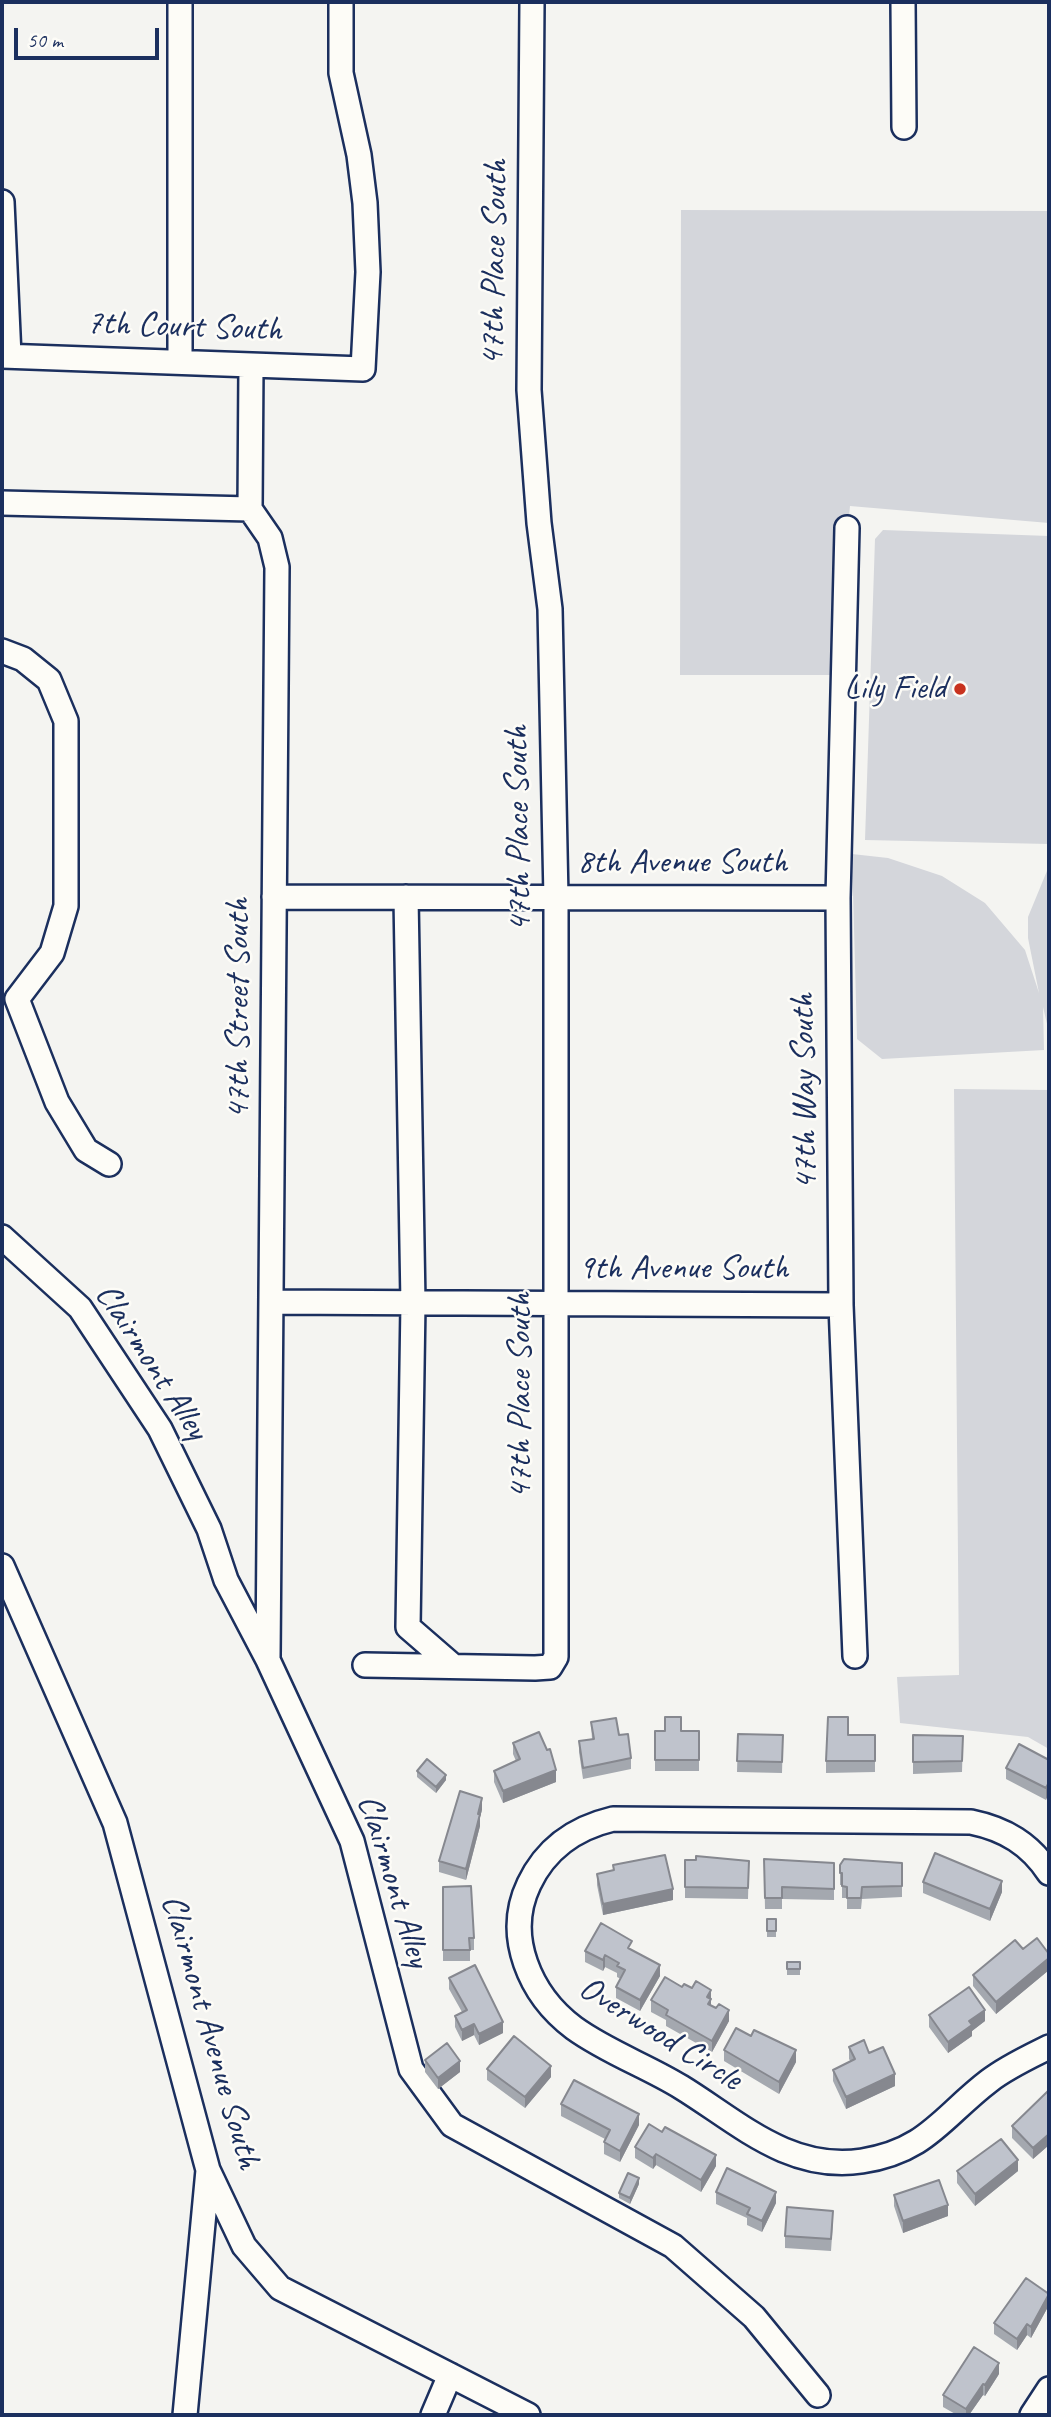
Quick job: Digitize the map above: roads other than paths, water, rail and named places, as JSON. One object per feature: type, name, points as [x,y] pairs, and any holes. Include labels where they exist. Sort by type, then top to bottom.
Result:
[{"type":"street","points":[[180,2],[180,362]]},
{"type":"street","name":"7th Court South","points":[[5,356],[363,369],[368,272],[365,203],[359,155],[341,73],[341,2]]},
{"type":"street","name":"47th Place South","points":[[453,1666],[550,1667],[556,1657],[556,898],[550,610],[539,523],[529,390],[532,2]]},
{"type":"street","points":[[903,2],[904,127]]},
{"type":"street","points":[[2,202],[5,356]]},
{"type":"street","points":[[2,503],[250,509],[251,365]]},
{"type":"street","name":"47th Street South","points":[[250,509],[270,538],[277,567],[268,1660]]},
{"type":"street","name":"47th Way South","points":[[847,528],[838,898],[841,1305],[855,1656]]},
{"type":"street","points":[[2,651],[23,659],[49,680],[66,721],[66,906],[52,953],[9,1001],[57,1102],[86,1150],[108,1164]]},
{"type":"street","name":"8th Avenue South","points":[[274,897],[838,898]]},
{"type":"street","points":[[405,897],[413,1303],[408,1627],[453,1666]]},
{"type":"street","name":"Clairmont Alley","points":[[2,1237],[80,1308],[160,1429],[209,1530],[226,1580],[268,1660],[352,1841],[411,2069],[452,2125],[673,2246],[754,2317],[818,2395]]},
{"type":"street","name":"9th Avenue South","points":[[273,1302],[841,1305]]},
{"type":"street","name":"Clairmont Avenue South","points":[[2,1566],[115,1823],[208,2170],[244,2246],[280,2288],[528,2415]]},
{"type":"street","points":[[365,1665],[453,1666]]},
{"type":"street","name":"Overwood Circle","points":[[1049,1873],[1034,1853],[1012,1836],[971,1822],[613,1819],[575,1833],[543,1859],[534,1873],[522,1904],[519,1937],[522,1954],[538,1990],[550,2006],[575,2029],[663,2076],[771,2146],[806,2158],[852,2162],[899,2151],[933,2132],[989,2081],[1049,2047]]},
{"type":"street","points":[[185,2415],[208,2170]]},
{"type":"street","points":[[433,2415],[450,2375]]},
{"type":"street","points":[[1032,2415],[1049,2389]]},
{"type":"place","name":"Lily Field","points":[[960,689]]}]
